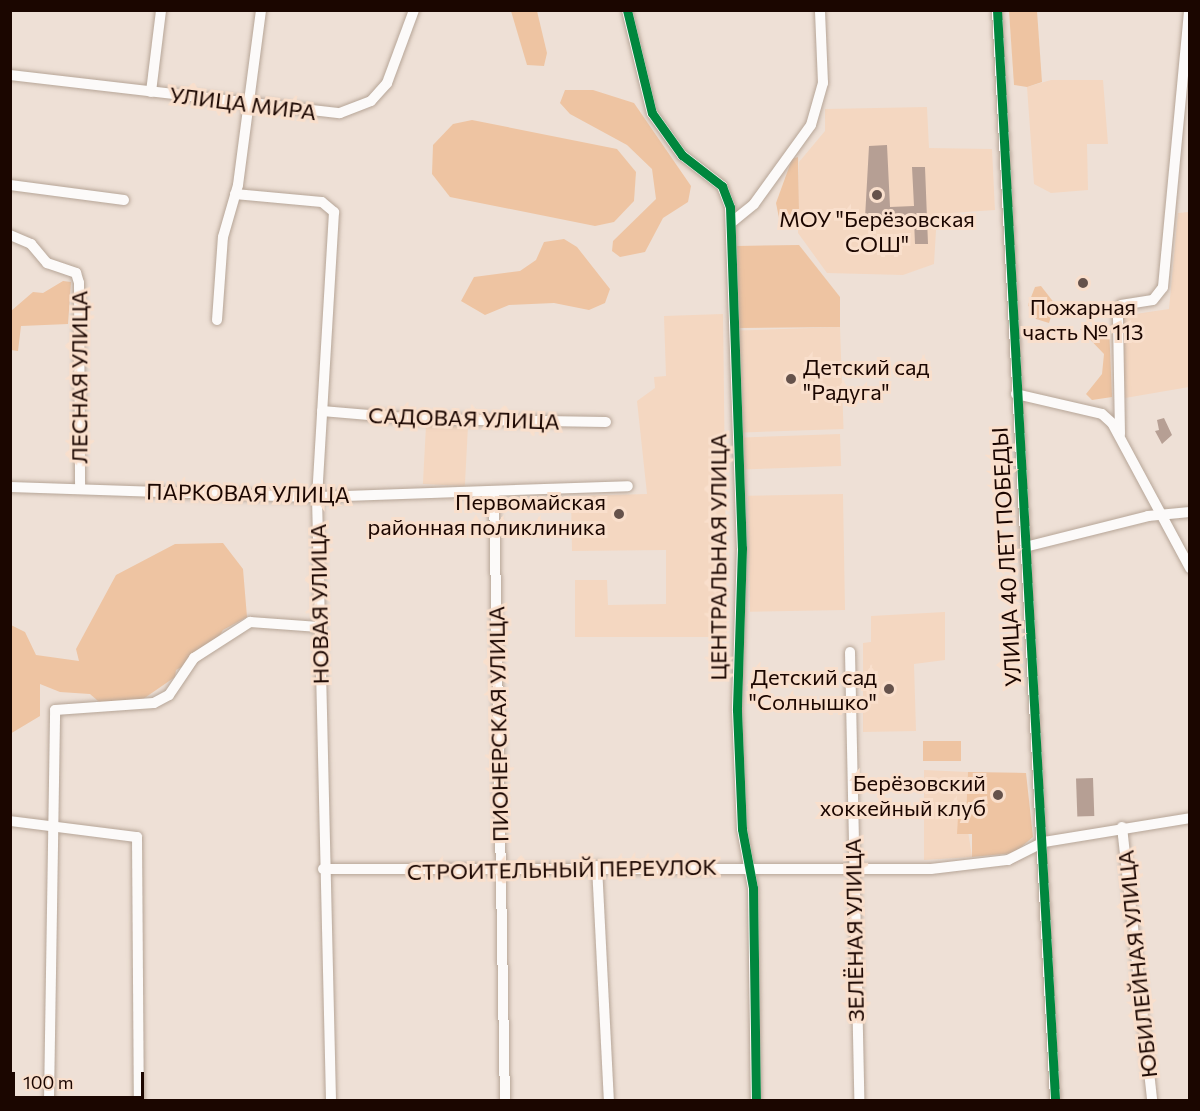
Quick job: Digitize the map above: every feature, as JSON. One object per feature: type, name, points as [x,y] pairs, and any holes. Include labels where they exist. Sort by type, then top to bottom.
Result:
[{"type":"street","points":[[151,92],[161,10]]},
{"type":"street","points":[[217,320],[223,237],[235,194],[250,104],[261,10]]},
{"type":"street","name":"УЛИЦА МИРА","points":[[10,75],[329,113],[362,107],[387,83],[414,10]]},
{"type":"street","name":"ЦЕНТРАЛЬНАЯ УЛИЦА","points":[[627,10],[652,113],[682,155],[722,186],[732,222],[742,548],[738,733],[742,829],[751,868],[756,1101]]},
{"type":"street","points":[[732,222],[754,204],[811,125],[823,83],[820,10]]},
{"type":"street","name":"УЛИЦА 40 ЛЕТ ПОБЕДЫ","points":[[997,10],[1016,394],[1044,842],[1055,1101]]},
{"type":"street","points":[[1190,10],[1163,287],[1153,300],[1121,305],[1117,320],[1120,434],[1135,472],[1164,513],[1190,568]]},
{"type":"street","points":[[10,185],[124,200]]},
{"type":"street","name":"НОВАЯ УЛИЦА","points":[[235,194],[322,202],[334,212],[317,497],[323,869],[331,1101]]},
{"type":"street","name":"ЛЕСНАЯ УЛИЦА","points":[[10,235],[31,244],[46,263],[76,273],[80,283],[80,489]]},
{"type":"street","points":[[1016,394],[1102,414],[1120,434]]},
{"type":"street","name":"САДОВАЯ УЛИЦА","points":[[322,411],[416,419],[606,422]]},
{"type":"street","name":"ПАРКОВАЯ УЛИЦА","points":[[10,487],[317,497],[628,486]]},
{"type":"street","name":"ПИОНЕРСКАЯ УЛИЦА","points":[[494,491],[505,1101]]},
{"type":"street","points":[[1025,547],[1164,513],[1190,512]]},
{"type":"street","points":[[49,1101],[55,710],[154,703],[169,695],[194,658],[250,622],[319,627]]},
{"type":"street","name":"ЗЕЛЁНАЯ УЛИЦА","points":[[850,652],[852,869],[859,1101]]},
{"type":"street","name":"СТРОИТЕЛЬНЫЙ ПЕРЕУЛОК","points":[[323,869],[597,866],[852,869],[990,863],[1020,857],[1044,842],[1122,826],[1190,818]]},
{"type":"street","points":[[10,821],[137,837],[139,1101]]},
{"type":"street","name":"ЮБИЛЕЙНАЯ УЛИЦА","points":[[1122,826],[1152,1101]]},
{"type":"street","points":[[597,866],[609,1101]]},
{"type":"shaded area","points":[[511,11],[537,11],[547,53],[544,66],[527,65]]},
{"type":"shaded area","points":[[1009,11],[1037,11],[1042,82],[1027,87],[1014,85]]},
{"type":"shaded area","points":[[1051,80],[1103,80],[1108,144],[1087,144],[1088,190],[1051,193],[1034,184],[1027,87]]},
{"type":"shaded area","points":[[565,90],[593,90],[634,103],[691,186],[688,202],[663,218],[645,252],[620,257],[612,251],[613,241],[656,199],[652,169],[627,145],[570,114],[560,103]]},
{"type":"shaded area","points":[[927,107],[929,148],[992,149],[995,210],[937,214],[934,264],[903,275],[827,273],[798,233],[799,162],[825,131],[825,109]]},
{"type":"shaded area","points":[[472,120],[617,149],[636,172],[634,201],[614,222],[595,226],[450,197],[432,174],[433,145],[453,124]]},
{"type":"shaded area","points":[[798,157],[799,212],[779,218],[776,203],[792,159]]},
{"type":"shaded area","points":[[1189,212],[1189,387],[1125,398],[1122,316],[1169,309],[1178,213]]},
{"type":"shaded area","points":[[564,239],[577,247],[610,289],[605,303],[589,310],[554,303],[509,305],[485,315],[461,301],[474,277],[520,271],[536,260],[544,242]]},
{"type":"shaded area","points":[[799,245],[840,297],[840,327],[739,328],[737,246]]},
{"type":"shaded area","points":[[63,281],[71,282],[68,324],[21,326],[18,351],[11,350],[11,311],[33,292],[43,293]]},
{"type":"shaded area","points":[[1041,286],[1055,304],[1049,323],[1036,319],[1028,305],[1035,287]]},
{"type":"shaded area","points":[[723,314],[727,637],[575,637],[575,580],[607,580],[608,605],[666,604],[666,550],[572,551],[571,496],[647,494],[637,401],[655,388],[654,377],[666,376],[664,316]]},
{"type":"shaded area","points":[[1109,325],[1112,397],[1092,400],[1086,394],[1102,374],[1104,354],[1080,329]]},
{"type":"shaded area","name":"Детский сад \"Радуга\"","points":[[840,327],[844,429],[743,432],[739,331]]},
{"type":"shaded area","points":[[426,425],[468,427],[465,486],[423,484]]},
{"type":"shaded area","points":[[840,434],[841,466],[743,469],[742,437]]},
{"type":"shaded area","points":[[843,494],[845,610],[750,612],[748,496]]},
{"type":"shaded area","points":[[223,543],[243,569],[247,617],[223,630],[210,652],[176,670],[175,677],[133,706],[105,707],[90,694],[60,692],[40,684],[40,716],[10,734],[11,625],[25,632],[36,655],[79,661],[76,649],[116,575],[175,544]]},
{"type":"shaded area","name":"Детский сад \"Солнышко\"","points":[[945,612],[945,660],[914,664],[916,731],[863,732],[863,643],[871,642],[871,616]]},
{"type":"shaded area","points":[[923,741],[961,741],[961,761],[923,761]]},
{"type":"shaded area","points":[[924,770],[968,772],[966,818],[972,857],[924,860]]},
{"type":"shaded area","name":"Берёзовский хоккейный клуб","points":[[968,772],[1026,773],[1033,837],[1014,853],[972,857],[972,834],[957,834],[958,817],[966,817]]},
{"type":"building","name":"МОУ \"Берёзовская СОШ\"","points":[[887,145],[890,207],[914,206],[912,167],[925,167],[928,244],[915,244],[914,220],[865,218],[869,146]]},
{"type":"building","points":[[1164,418],[1172,435],[1162,444],[1155,431],[1159,430],[1157,420]]},
{"type":"building","points":[[1093,778],[1094,816],[1077,817],[1076,779]]},
{"type":"cycle path","points":[[627,10],[652,113],[682,155],[722,186],[730,207],[742,548],[737,710],[742,829],[753,888],[756,1100]]},
{"type":"cycle path","points":[[997,10],[1055,1100]]},
{"type":"place","name":"МОУ \"Берёзовская СОШ\"","points":[[877,195]]},
{"type":"place","name":"Пожарная часть № 113","points":[[1083,283]]},
{"type":"place","name":"Детский сад \"Радуга\"","points":[[791,379]]},
{"type":"place","name":"Первомайская районная поликлиника","points":[[619,514]]},
{"type":"place","name":"Детский сад \"Солнышко\"","points":[[889,689]]},
{"type":"place","name":"Берёзовский хоккейный клуб","points":[[998,795]]}]
